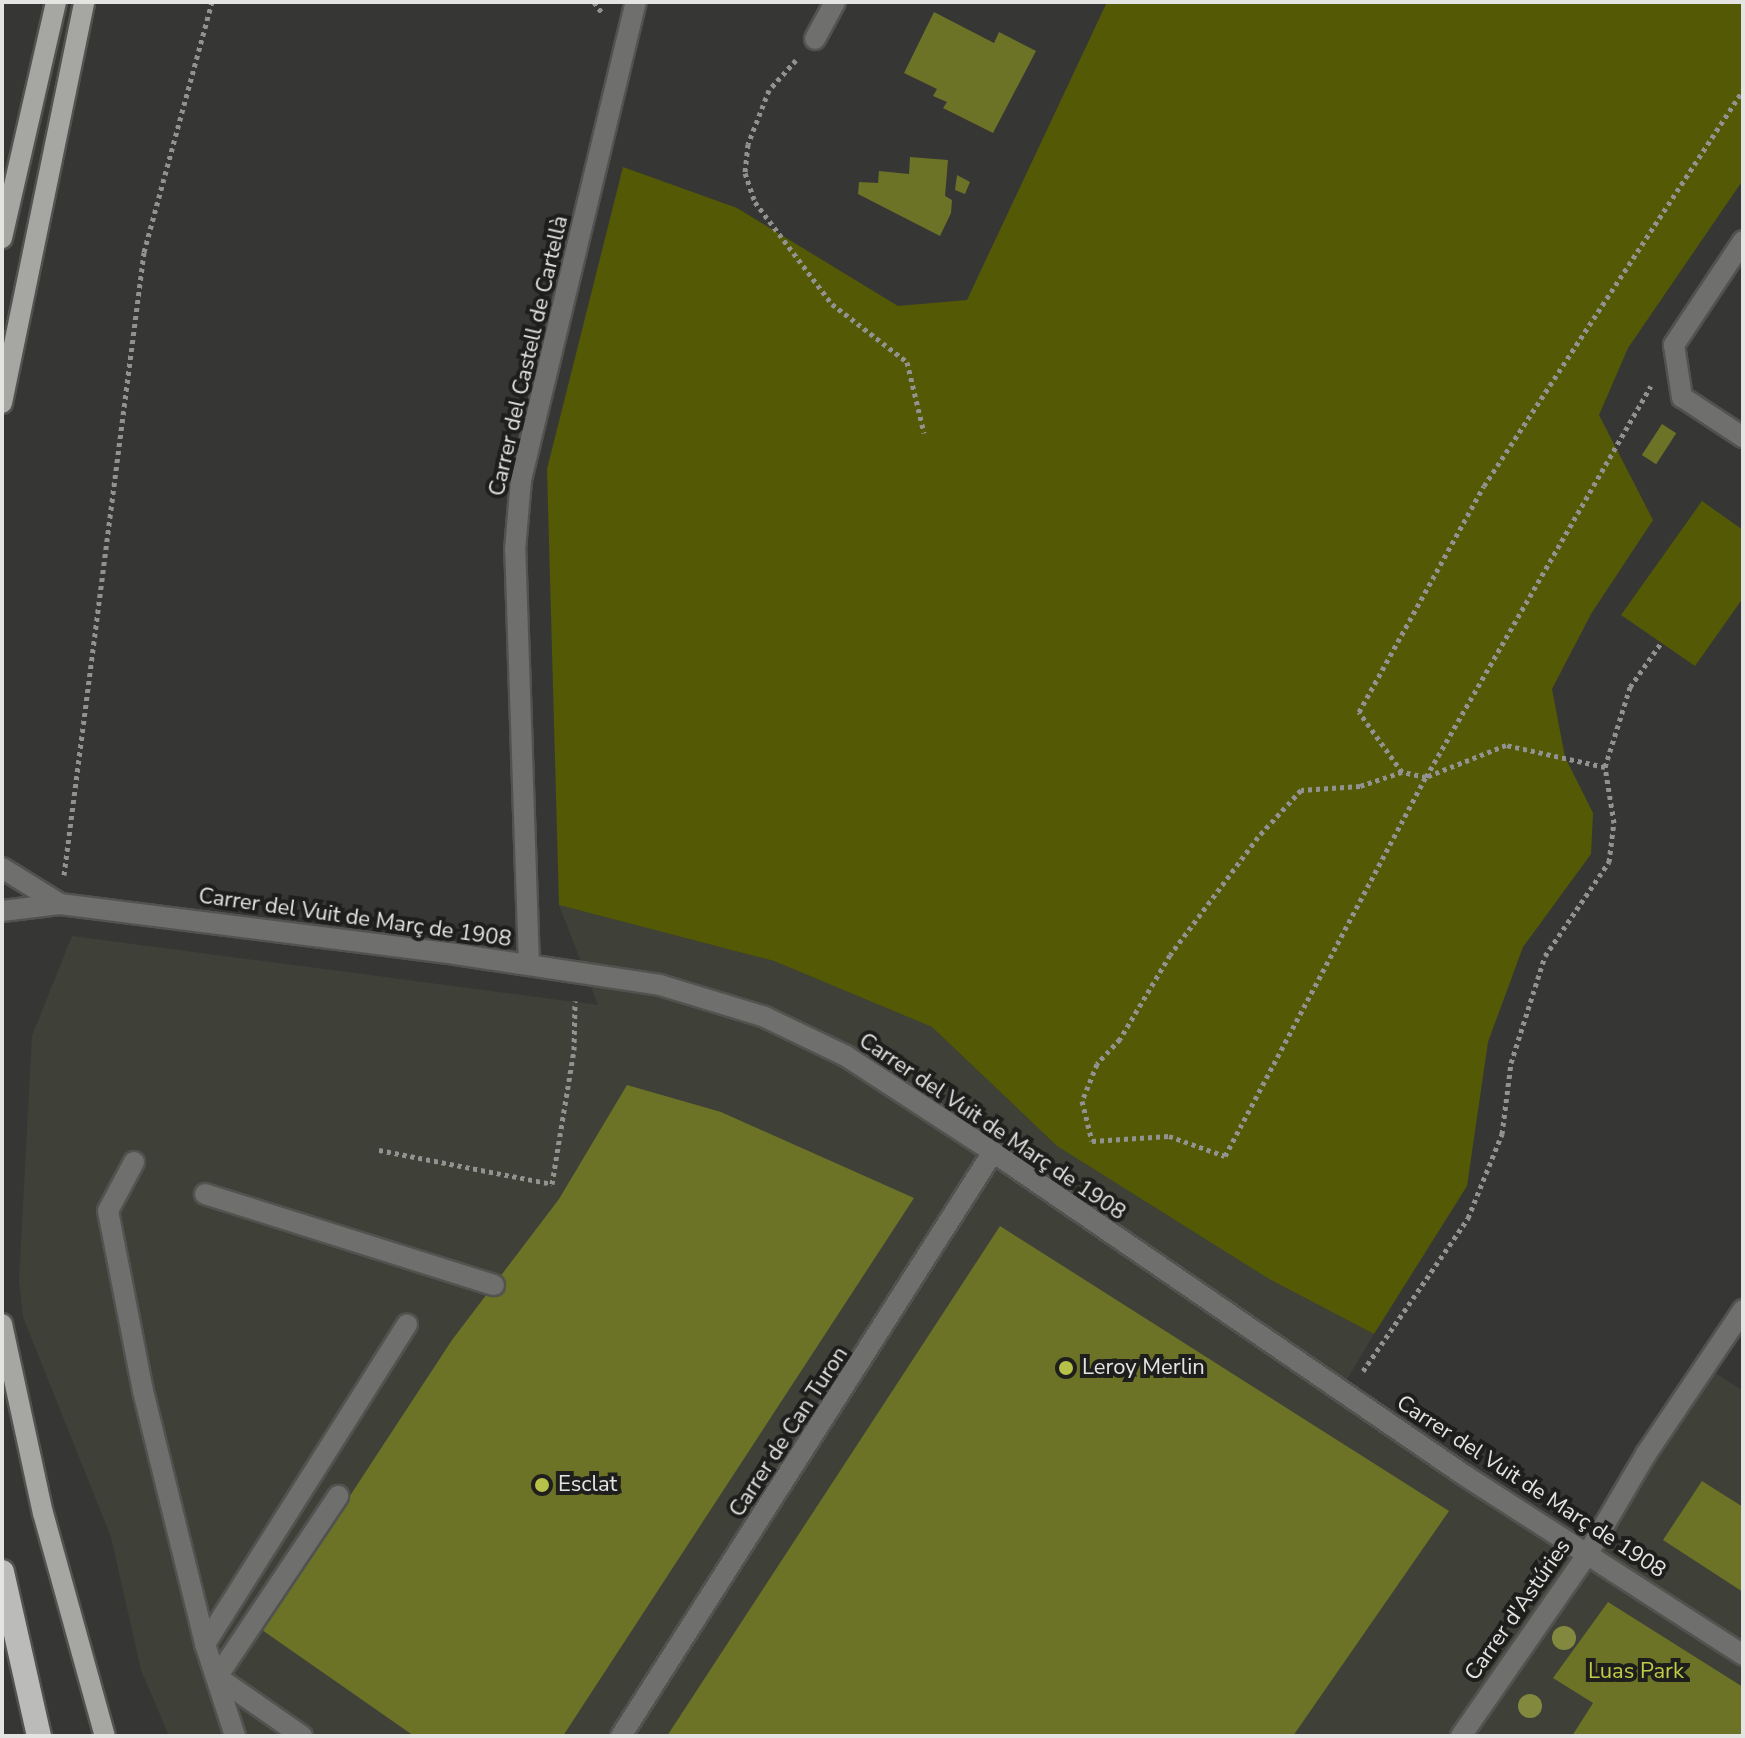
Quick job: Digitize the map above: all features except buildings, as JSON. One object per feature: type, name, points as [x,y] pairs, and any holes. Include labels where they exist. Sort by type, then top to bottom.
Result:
[{"type":"highway","points":[[3,1578],[39,1736]]},
{"type":"highway","points":[[3,1578],[54,1736]]},
{"type":"main road","points":[[2,238],[56,2]]},
{"type":"main road","points":[[2,403],[84,2]]},
{"type":"main road","points":[[2,1324],[43,1513],[105,1736]]},
{"type":"street","name":"Carrer del Castell de Cartellà","points":[[529,965],[515,550],[521,480],[636,2]]},
{"type":"street","points":[[815,39],[835,2]]},
{"type":"street","points":[[1743,241],[1674,345],[1682,397],[1743,437]]},
{"type":"street","name":"Carrer del Vuit de Març de 1908","points":[[2,868],[60,904]]},
{"type":"street","name":"Carrer del Vuit de Març de 1908","points":[[2,911],[60,904],[529,965],[660,985],[765,1017],[846,1056],[993,1152],[1451,1467],[1743,1655]]},
{"type":"street","name":"Carrer de Can Turon","points":[[621,1736],[993,1152]]},
{"type":"street","points":[[134,1162],[108,1211],[143,1391],[205,1644],[235,1736]]},
{"type":"street","points":[[205,1194],[494,1285]]},
{"type":"street","name":"Carrer d'Astúries","points":[[1461,1736],[1588,1553],[1646,1454],[1743,1310]]},
{"type":"street","points":[[205,1644],[407,1325]]},
{"type":"street","points":[[217,1677],[338,1496]]},
{"type":"street","points":[[217,1677],[302,1736]]},
{"type":"path","points":[[60,904],[144,252],[212,2]]},
{"type":"path","points":[[815,39],[769,90],[748,144],[745,173],[755,202],[832,304],[907,362],[924,433]]},
{"type":"path","points":[[1402,772],[1359,712],[1484,486],[1743,90]]},
{"type":"path","points":[[1605,767],[1506,745],[1426,777],[1402,772],[1360,786],[1301,790],[1196,919],[1120,1039],[1097,1064],[1082,1101],[1092,1141],[1169,1136],[1225,1156],[1426,777],[1674,345]]},
{"type":"path","points":[[1355,1384],[1468,1218],[1502,1134],[1511,1063],[1545,956],[1609,862],[1614,823],[1605,767],[1630,687],[1661,643]]},
{"type":"path","points":[[379,1150],[552,1184],[574,1050],[576,972]]},
{"type":"shaded area","points":[[1107,2],[1743,2],[1743,180],[1628,348],[1599,415],[1653,520],[1591,614],[1552,689],[1565,757],[1593,813],[1591,854],[1523,947],[1488,1042],[1467,1186],[1374,1334],[1269,1279],[1057,1146],[932,1027],[774,961],[559,905],[547,469],[623,167],[737,208],[898,306],[967,300]]},
{"type":"shaded area","points":[[1702,501],[1743,530],[1743,598],[1695,666],[1621,615]]},
{"type":"shaded area","points":[[559,905],[774,961],[932,1027],[1057,1146],[1269,1279],[1374,1334],[1340,1391],[1579,1550],[1703,1365],[1743,1391],[1743,1736],[169,1736],[141,1670],[111,1537],[23,1317],[19,1281],[32,1036],[72,936],[598,1005]]},
{"type":"place","name":"Leroy Merlin","points":[[1066,1368]]},
{"type":"place","name":"Esclat","points":[[542,1485]]},
{"type":"park label","name":"Luas Park","points":[[1636,1672]]}]
